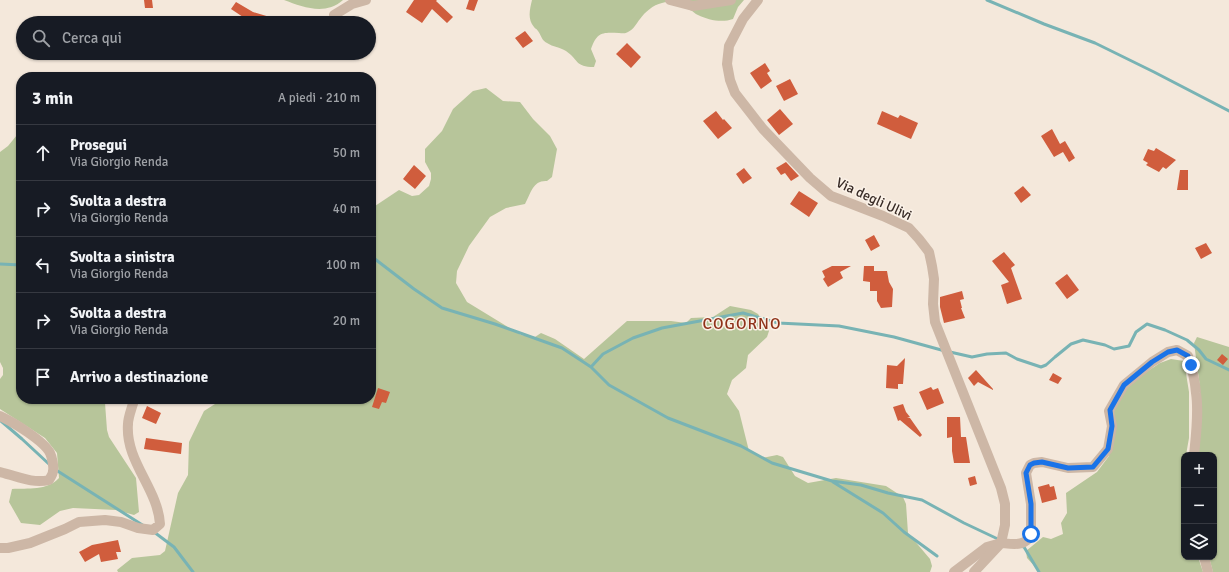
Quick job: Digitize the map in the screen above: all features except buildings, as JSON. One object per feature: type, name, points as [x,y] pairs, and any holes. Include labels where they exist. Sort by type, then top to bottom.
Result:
[{"type":"street","points":[[334,15],[352,4],[366,0]]},
{"type":"street","points":[[670,0],[694,6],[731,0]]},
{"type":"street","name":"Via degli Ulivi","points":[[758,0],[743,19],[729,46],[726,64],[735,93],[763,130],[810,178],[830,196],[883,216],[909,228],[929,252],[934,279],[933,304],[935,322],[1006,504],[1005,524],[1001,543]]},
{"type":"street","points":[[954,572],[987,547],[1001,543],[1024,543],[1031,534],[1031,504],[1026,473],[1030,465],[1042,462],[1068,468],[1093,467],[1108,449],[1112,426],[1110,410],[1124,385],[1152,362],[1168,352],[1177,350],[1188,356],[1197,393],[1194,452]]},
{"type":"street","points":[[0,548],[8,548],[30,543],[79,522],[105,520],[121,522],[138,528],[153,530],[160,524],[159,514],[130,449],[128,424],[133,404]]},
{"type":"street","points":[[0,416],[28,433],[51,453],[53,472],[49,480],[42,482],[28,481],[0,472]]},
{"type":"street","points":[[974,572],[1001,543]]},
{"type":"street","points":[[1205,560],[1208,572]]},
{"type":"green space","points":[[284,0],[343,0],[329,8],[314,9]]},
{"type":"green space","points":[[532,0],[744,0],[738,7],[733,19],[724,21],[697,15],[683,6],[672,3],[665,2],[655,5],[642,16],[627,33],[604,33],[598,36],[591,49],[596,61],[594,67],[588,67],[580,64],[566,51],[544,41],[530,21],[530,7]]},
{"type":"green space","points":[[486,88],[503,101],[520,102],[533,119],[550,136],[557,149],[552,177],[547,181],[542,181],[535,185],[525,204],[506,208],[490,217],[469,246],[457,271],[456,283],[467,302],[521,335],[535,337],[541,333],[555,339],[584,359],[627,321],[671,321],[686,323],[691,318],[713,317],[730,306],[751,310],[758,314],[769,331],[767,337],[748,355],[746,368],[732,380],[727,394],[739,411],[749,451],[762,458],[777,455],[783,457],[795,476],[808,483],[836,478],[886,486],[903,497],[906,504],[908,533],[930,559],[932,566],[930,572],[118,572],[117,570],[132,558],[160,555],[165,551],[178,493],[188,475],[189,442],[204,411],[215,404],[376,404],[376,205],[399,190],[412,196],[419,195],[429,186],[431,173],[425,162],[425,149],[442,131],[453,109],[473,91]]},
{"type":"green space","points":[[16,136],[16,404],[105,404],[109,437],[136,478],[139,512],[134,515],[116,510],[73,508],[60,511],[40,525],[21,523],[9,502],[12,489],[31,489],[43,487],[59,478],[57,453],[45,438],[0,409],[0,379],[3,375],[3,368],[0,362],[0,152],[8,146]]},
{"type":"green space","points":[[1197,337],[1229,347],[1229,572],[1213,572],[1210,560],[1217,560],[1217,452],[1198,452],[1200,387],[1194,343]]},
{"type":"green space","points":[[1171,359],[1184,361],[1189,392],[1189,438],[1187,452],[1181,452],[1181,560],[1199,560],[1203,572],[1039,572],[1027,558],[1026,551],[1043,537],[1051,539],[1063,534],[1061,523],[1067,513],[1066,493],[1097,472],[1109,456],[1114,410],[1130,383],[1160,363]]},
{"type":"waterway","points":[[987,0],[1044,24],[1095,43],[1229,111]]},
{"type":"waterway","points":[[376,260],[442,308],[495,324],[562,348],[591,367],[609,385],[668,418],[741,446],[772,463],[832,481],[861,485],[888,493],[922,500],[964,523],[1000,540]]},
{"type":"waterway","points":[[0,264],[16,265]]},
{"type":"waterway","points":[[591,367],[603,354],[633,338],[662,328],[743,313],[778,323],[839,326],[894,337],[945,351]]},
{"type":"waterway","points":[[950,352],[972,357],[987,354],[1006,353],[1017,359],[1041,367],[1046,365],[1071,344],[1083,340],[1105,345],[1114,349],[1129,346],[1136,332],[1147,324],[1187,340],[1199,350],[1206,359],[1229,370]]},
{"type":"waterway","points":[[1,421],[50,465]]},
{"type":"waterway","points":[[56,470],[144,526]]},
{"type":"waterway","points":[[833,482],[883,513],[904,532],[937,556]]},
{"type":"waterway","points":[[154,532],[174,547],[193,572]]},
{"type":"waterway","points":[[1021,546],[1024,547],[1039,572]]},
{"type":"district","name":"COGORNO","points":[[742,324]]},
{"type":"route","points":[[1031,534],[1031,504],[1026,473],[1030,465],[1042,462],[1068,468],[1093,467],[1108,449],[1112,426],[1110,410],[1124,385],[1152,362],[1168,352],[1177,350],[1188,356],[1191,365]]}]
